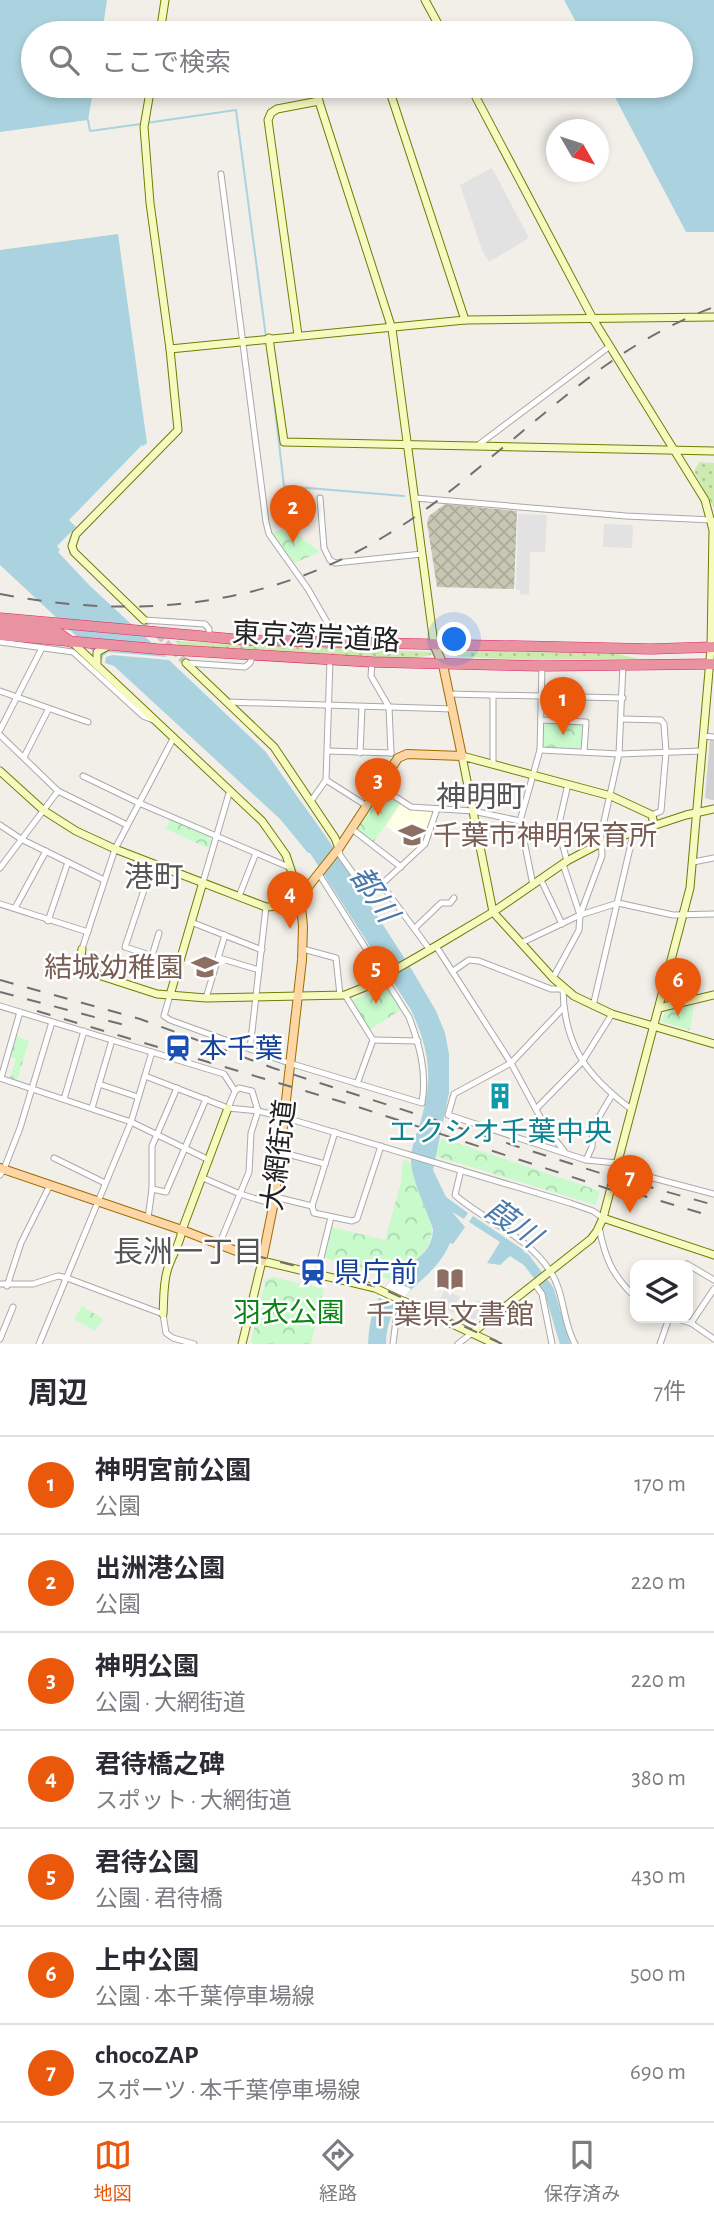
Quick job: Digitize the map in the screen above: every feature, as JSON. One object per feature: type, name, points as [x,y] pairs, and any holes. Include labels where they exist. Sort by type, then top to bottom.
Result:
[{"type":"highway","name":"東京湾岸道路","points":[[0,618],[209,638],[339,643],[712,648]]},
{"type":"highway","points":[[0,626],[56,631],[77,642]]},
{"type":"highway","name":"東京湾岸道路","points":[[0,635],[158,649],[443,665],[711,664]]},
{"type":"main road","points":[[300,897],[352,829],[394,756],[462,756],[443,665],[434,644]]},
{"type":"main road","name":"大網街道","points":[[262,1261],[274,1200],[303,949],[300,897]]},
{"type":"main road","points":[[1,1171],[99,1201],[262,1261]]},
{"type":"street","points":[[162,21],[165,0]]},
{"type":"street","points":[[425,0],[436,21]]},
{"type":"street","points":[[149,98],[144,123],[149,203],[170,349],[178,430],[76,534],[72,546],[74,552],[144,620],[205,624],[209,629],[209,638]]},
{"type":"street","points":[[318,98],[392,329],[434,644]]},
{"type":"street","points":[[392,98],[465,320]]},
{"type":"street","points":[[458,1344],[591,1239],[603,1218],[683,916],[693,862],[711,664],[714,542],[712,520],[705,500],[593,319],[476,98]]},
{"type":"street","points":[[298,335],[268,120],[271,113],[277,109],[319,101]]},
{"type":"street","points":[[221,174],[269,534],[308,589],[339,643]]},
{"type":"street","points":[[170,349],[465,320],[714,317]]},
{"type":"street","points":[[267,338],[284,442],[714,450]]},
{"type":"street","points":[[477,446],[610,346]]},
{"type":"street","points":[[320,498],[324,548],[330,560],[335,563],[422,554]]},
{"type":"street","points":[[415,498],[626,516],[712,520]]},
{"type":"street","points":[[0,642],[73,652],[143,716],[159,723]]},
{"type":"street","points":[[0,771],[43,810],[76,831],[115,849],[266,907],[282,906],[300,897],[291,868],[272,832],[97,666],[77,642]]},
{"type":"street","points":[[97,666],[97,652],[109,645]]},
{"type":"street","points":[[42,648],[0,732],[58,791],[127,825]]},
{"type":"street","points":[[186,663],[245,667],[253,655]]},
{"type":"street","points":[[311,801],[326,780],[330,660]]},
{"type":"street","points":[[328,751],[394,756],[389,707],[371,676],[372,662]]},
{"type":"street","points":[[186,663],[274,747],[335,838],[340,855],[369,896],[425,844],[437,809]]},
{"type":"street","points":[[553,978],[579,930],[580,915],[602,856],[601,843],[619,754],[623,664]]},
{"type":"street","points":[[542,666],[540,750],[520,821],[537,883],[562,924]]},
{"type":"street","points":[[0,691],[88,722]]},
{"type":"street","points":[[450,694],[623,698]]},
{"type":"street","points":[[493,695],[493,764]]},
{"type":"street","points":[[228,702],[453,709]]},
{"type":"street","points":[[360,753],[362,706]]},
{"type":"street","points":[[24,757],[48,710]]},
{"type":"street","points":[[622,719],[661,720],[664,724],[666,752],[661,811],[652,815],[611,796],[462,756],[494,912],[564,989],[612,1014],[714,1044]]},
{"type":"street","points":[[541,720],[586,722],[584,752]]},
{"type":"street","points":[[703,736],[714,737]]},
{"type":"street","points":[[174,737],[115,849],[82,949],[80,964],[86,971],[170,995],[206,998],[342,995],[384,977],[412,961],[494,912],[565,863],[601,843],[696,812],[714,809]]},
{"type":"street","points":[[540,750],[619,754],[702,751]]},
{"type":"street","points":[[83,776],[291,868]]},
{"type":"street","points":[[326,780],[367,806]]},
{"type":"street","points":[[568,784],[558,828],[580,915]]},
{"type":"street","points":[[379,786],[411,807],[472,811],[520,821]]},
{"type":"street","points":[[230,790],[164,1016],[289,1063],[422,1103],[425,1076],[418,1041],[409,1017],[319,874]]},
{"type":"street","points":[[0,868],[58,791]]},
{"type":"street","points":[[652,815],[654,825]]},
{"type":"street","points":[[0,825],[21,839],[104,880]]},
{"type":"street","points":[[352,829],[401,867]]},
{"type":"street","points":[[593,1006],[634,831]]},
{"type":"street","points":[[15,908],[46,851]]},
{"type":"street","points":[[239,896],[256,853]]},
{"type":"street","points":[[693,862],[714,858]]},
{"type":"street","points":[[48,921],[68,862]]},
{"type":"street","points":[[153,863],[125,947],[180,965]]},
{"type":"street","points":[[382,885],[453,971],[511,1063],[547,1128],[565,1152]]},
{"type":"street","points":[[415,928],[441,903],[450,903],[454,898]]},
{"type":"street","points":[[522,943],[580,915],[618,903],[683,916],[714,914]]},
{"type":"street","points":[[0,904],[88,932]]},
{"type":"street","points":[[250,1049],[266,907]]},
{"type":"street","points":[[191,922],[262,950]]},
{"type":"street","points":[[152,956],[159,933]]},
{"type":"street","points":[[206,998],[225,935]]},
{"type":"street","points":[[303,949],[336,958],[342,995],[373,1041]]},
{"type":"street","points":[[219,958],[259,970]]},
{"type":"street","points":[[453,971],[469,960],[479,961],[551,989],[564,989]]},
{"type":"street","points":[[564,989],[568,1027],[582,1062],[597,1081],[631,1109]]},
{"type":"street","points":[[659,1008],[714,994]]},
{"type":"street","points":[[0,1006],[224,1074],[235,1091]]},
{"type":"street","points":[[564,1007],[511,1063],[454,1094],[448,1115],[586,1160],[616,1165],[714,1194]]},
{"type":"street","points":[[20,1012],[1,1078],[131,1122],[209,1160]]},
{"type":"street","points":[[536,1110],[582,1062],[612,1014]]},
{"type":"street","points":[[1,1171],[33,1088],[52,1022]]},
{"type":"street","points":[[64,1099],[84,1031]]},
{"type":"street","points":[[92,1108],[112,1040]]},
{"type":"street","points":[[373,1041],[418,1041]]},
{"type":"street","points":[[357,1084],[373,1041]]},
{"type":"street","points":[[39,1344],[131,1122],[152,1052]]},
{"type":"street","points":[[145,1076],[228,1108],[283,1117],[570,1203],[593,1211],[603,1218],[714,1255]]},
{"type":"street","points":[[99,1084],[138,1097]]},
{"type":"street","points":[[194,1344],[166,1333],[163,1314],[168,1267],[228,1108],[239,1087],[255,1094],[258,1111],[251,1133],[248,1172],[219,1245]]},
{"type":"street","points":[[148,1218],[152,1189],[152,1146],[177,1088]]},
{"type":"street","points":[[586,1160],[593,1142],[593,1127],[612,1095]]},
{"type":"street","points":[[152,1189],[166,1192],[206,1099]]},
{"type":"street","points":[[335,1132],[312,1206],[314,1213],[352,1221],[357,1219],[381,1146]]},
{"type":"street","points":[[280,1152],[325,1164]]},
{"type":"street","points":[[54,1158],[105,1183]]},
{"type":"street","points":[[461,1170],[455,1195],[518,1238],[542,1277],[560,1293],[575,1344]]},
{"type":"street","points":[[203,1178],[240,1194],[312,1206]]},
{"type":"street","points":[[8,1286],[21,1243],[50,1185]]},
{"type":"street","points":[[317,1274],[331,1217]]},
{"type":"street","points":[[599,1227],[605,1254],[613,1273],[630,1292]]},
{"type":"street","points":[[689,1260],[693,1247]]},
{"type":"street","points":[[242,1344],[262,1261],[375,1287],[495,1344]]},
{"type":"street","points":[[693,1268],[714,1280]]},
{"type":"street","points":[[0,1284],[33,1284],[58,1276],[163,1314]]},
{"type":"street","points":[[542,1277],[542,1294],[552,1344]]},
{"type":"street","points":[[693,1320],[714,1289]]},
{"type":"street","points":[[393,1344],[396,1320],[407,1301]]},
{"type":"street","points":[[0,1339],[13,1307]]},
{"type":"street","points":[[660,1344],[669,1323]]},
{"type":"street","points":[[691,1323],[714,1339]]},
{"type":"shaded area","points":[[492,168],[529,238],[489,262],[482,250],[460,185]]},
{"type":"shaded area","points":[[445,504],[517,511],[514,589],[437,587],[427,522],[429,516]]},
{"type":"shaded area","points":[[518,514],[547,515],[545,552],[530,552],[529,595],[520,594],[520,590],[516,590]]},
{"type":"shaded area","points":[[604,524],[633,525],[632,548],[603,547]]},
{"type":"shaded area","points":[[710,738],[714,739],[714,800],[705,798]]},
{"type":"shaded area","name":"千葉市神明保育所","points":[[401,804],[413,810],[434,814],[423,844],[418,849],[386,826]]},
{"type":"shaded area","points":[[447,1290],[460,1297],[457,1302],[468,1307],[478,1300],[485,1311],[474,1319],[467,1319],[437,1305]]},
{"type":"green space","points":[[699,462],[714,463],[714,508],[694,471]]},
{"type":"green space","points":[[289,528],[320,552],[294,563],[271,533]]},
{"type":"green space","points":[[175,641],[430,652],[431,655],[416,658],[378,658],[179,645]]},
{"type":"green space","points":[[451,650],[614,653],[639,659],[521,660],[451,656]]},
{"type":"green space","points":[[545,722],[582,724],[582,748],[546,748],[542,745]]},
{"type":"green space","points":[[383,792],[400,803],[373,843],[356,829]]},
{"type":"green space","points":[[170,819],[208,836],[211,841],[208,848],[166,829]]},
{"type":"green space","points":[[386,984],[402,1009],[369,1030],[351,1000]]},
{"type":"green space","points":[[694,1005],[690,1030],[662,1022],[665,1011]]},
{"type":"green space","points":[[15,1036],[29,1041],[17,1080],[10,1078],[16,1059],[9,1056]]},
{"type":"green space","points":[[442,1138],[600,1191],[596,1205],[435,1156]]},
{"type":"green space","points":[[403,1160],[410,1162],[432,1229],[428,1246],[412,1264],[391,1280],[324,1256],[331,1227],[385,1240],[401,1182]]},
{"type":"green space","name":"羽衣公園","points":[[273,1277],[324,1289],[311,1344],[253,1344],[251,1341],[266,1279]]},
{"type":"green space","points":[[82,1306],[103,1319],[95,1331],[74,1319]]},
{"type":"water","points":[[0,0],[107,0],[104,21],[21,21],[21,98],[92,98],[88,120],[0,132]]},
{"type":"water","points":[[564,0],[714,0],[714,232],[686,232],[615,98],[693,98],[693,21],[575,21]]},
{"type":"water","points":[[118,234],[147,443],[69,520],[76,527],[57,546],[60,550],[58,552],[90,586],[167,657],[108,652],[102,660],[0,565],[0,250]]},
{"type":"water","points":[[112,655],[169,660],[265,751],[329,841],[412,970],[436,1011],[445,1033],[449,1054],[449,1093],[433,1170],[446,1197],[468,1213],[464,1219],[452,1212],[465,1227],[453,1244],[450,1243],[433,1269],[394,1311],[388,1326],[386,1344],[368,1344],[376,1304],[395,1275],[423,1254],[433,1229],[411,1162],[425,1105],[428,1077],[426,1051],[417,1025],[411,1010],[310,853],[280,819],[114,666],[105,663],[106,657]]},
{"type":"water","points":[[473,1216],[522,1249],[536,1265],[530,1269],[510,1256],[500,1265],[487,1263],[500,1242],[469,1222]]},
{"type":"pier","points":[[391,1280],[411,1289],[397,1306],[378,1297]]},
{"type":"waterway","points":[[146,123],[236,110],[266,337]]},
{"type":"waterway","points":[[88,120],[90,131],[141,124]]},
{"type":"waterway","points":[[270,367],[284,486],[404,496]]},
{"type":"waterway","name":"葭川","points":[[525,1258],[549,1290],[565,1344]]},
{"type":"tunnel","points":[[144,620],[186,663]]},
{"type":"railway","points":[[0,594],[50,602],[149,606],[198,602],[246,593],[293,579],[340,560],[399,527],[455,487],[598,371],[651,336],[714,307]]},
{"type":"railway","points":[[0,980],[140,1019],[273,1068],[603,1174],[714,1205]]},
{"type":"railway","points":[[0,992],[132,1027]]},
{"type":"railway","points":[[37,1011],[349,1104],[615,1191]]},
{"type":"railway","points":[[607,1185],[714,1217]]},
{"type":"railway","points":[[253,1255],[381,1288],[502,1344]]},
{"type":"place","name":"出洲港公園","points":[[293,543]]},
{"type":"place","name":"神明宮前公園","points":[[563,735]]},
{"type":"place","name":"神明公園","points":[[378,816]]},
{"type":"place","name":"千葉市神明保育所","points":[[412,835]]},
{"type":"place","name":"君待橋之碑","points":[[290,929]]},
{"type":"place","name":"結城幼稚園","points":[[205,967]]},
{"type":"place","name":"君待公園","points":[[376,1004]]},
{"type":"place","name":"上中公園","points":[[678,1016]]},
{"type":"place","name":"本千葉","points":[[178,1048]]},
{"type":"place","name":"エクシオ千葉中央","points":[[500,1096]]},
{"type":"place","name":"chocoZAP","points":[[630,1213]]},
{"type":"place","name":"県庁前","points":[[313,1272]]},
{"type":"place","name":"千葉県文書館","points":[[450,1279]]},
{"type":"district","name":"神明町","points":[[481,797]]},
{"type":"district","name":"港町","points":[[154,877]]},
{"type":"district","name":"長洲一丁目","points":[[188,1252]]},
{"type":"water label","name":"都川","points":[[374,894]]}]
